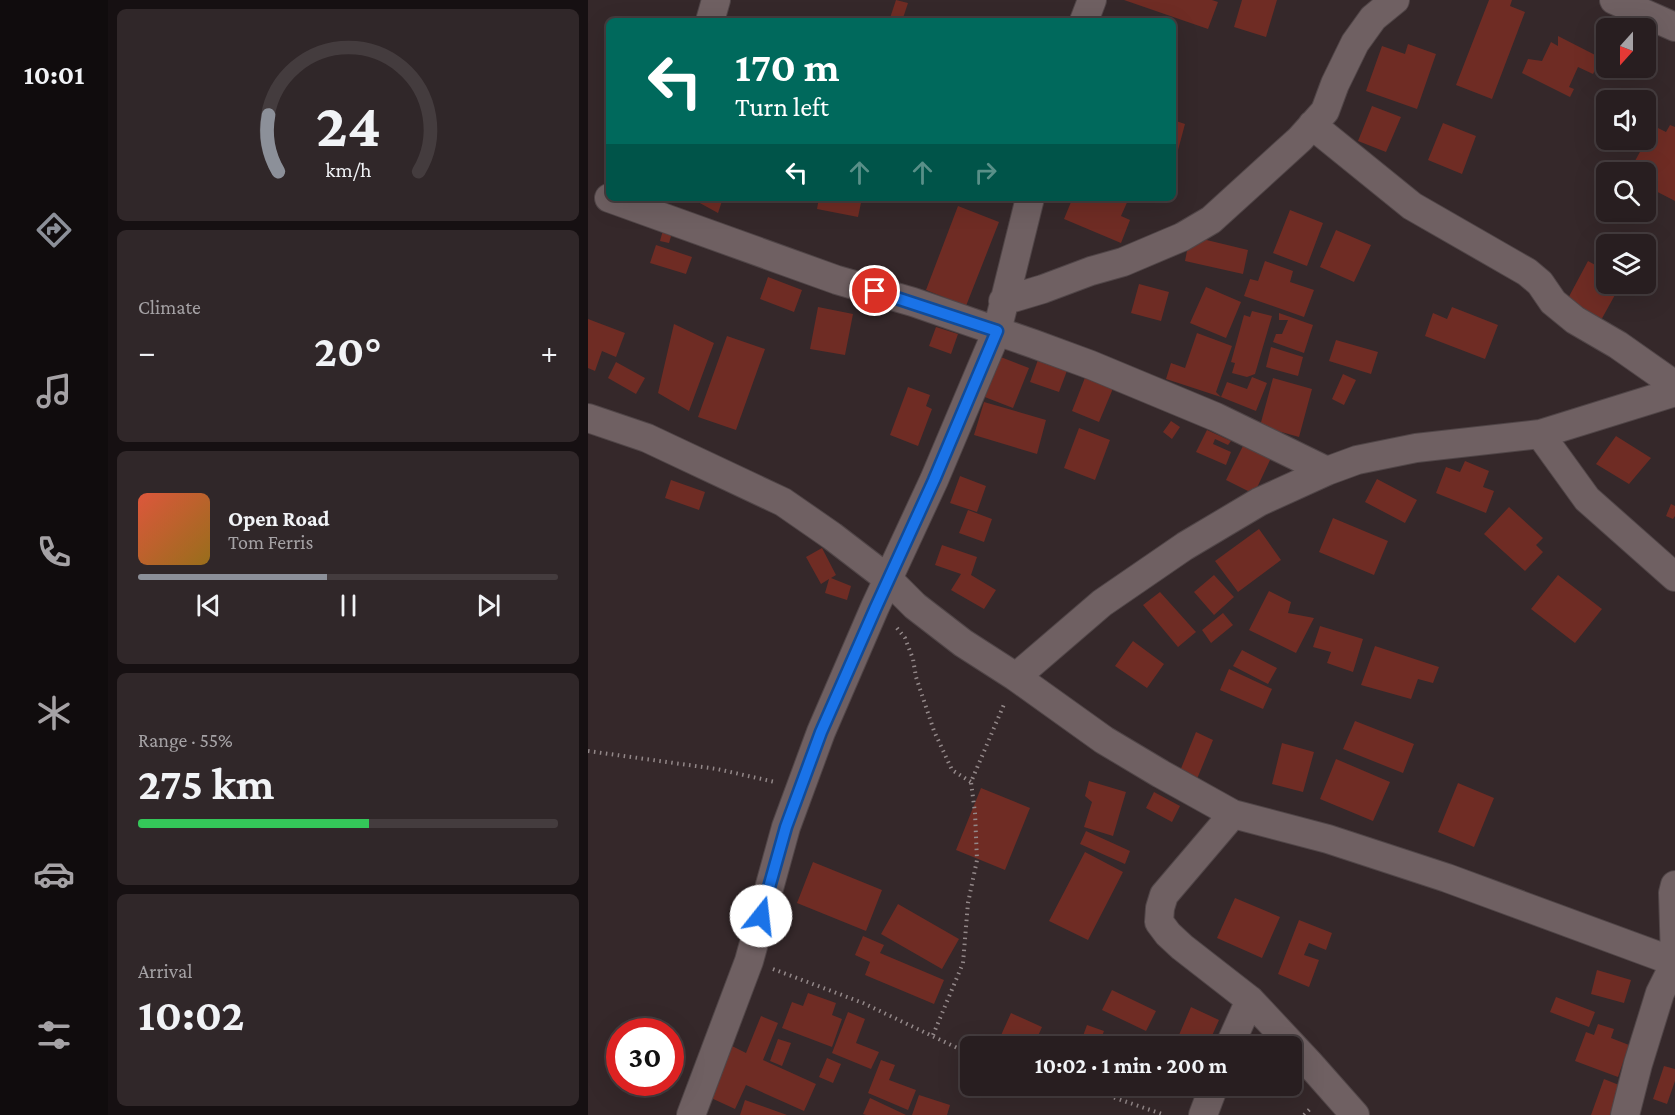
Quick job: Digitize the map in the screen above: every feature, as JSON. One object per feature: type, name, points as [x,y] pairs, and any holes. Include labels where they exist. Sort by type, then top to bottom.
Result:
[{"type":"street","points":[[711,18],[716,0]]},
{"type":"street","points":[[1085,18],[1092,0]]},
{"type":"street","points":[[1003,301],[1123,262],[1182,237],[1211,220],[1300,139],[1325,111],[1355,43],[1373,18],[1395,0]]},
{"type":"street","points":[[1614,0],[1675,27]]},
{"type":"street","points":[[1312,125],[1412,206],[1527,272],[1540,283],[1553,302],[1575,320],[1618,345],[1675,385]]},
{"type":"street","points":[[588,189],[606,197]]},
{"type":"street","points":[[626,201],[654,206],[837,280],[913,302],[1091,365],[1216,417],[1327,471]]},
{"type":"street","points":[[691,1115],[749,961],[799,788],[821,732],[934,480],[997,331],[1029,201]]},
{"type":"street","points":[[1016,677],[1102,603],[1185,546],[1260,502],[1327,471],[1357,460],[1416,447],[1540,434],[1675,392]]},
{"type":"street","points":[[588,418],[646,438],[783,502],[888,579],[915,606],[963,643],[1016,677],[1104,740],[1233,814],[1328,839],[1447,878],[1675,961]]},
{"type":"street","points":[[1540,434],[1587,499],[1675,577]]},
{"type":"street","points":[[1233,814],[1164,895],[1159,922],[1182,947],[1250,1000],[1355,1115]]},
{"type":"street","points":[[1625,1115],[1660,993],[1675,961],[1673,894],[1675,885]]},
{"type":"street","points":[[1234,1036],[1250,1000]]},
{"type":"street","points":[[1203,1115],[1210,1096]]},
{"type":"path","points":[[876,607],[905,638],[934,731],[952,770],[971,782]]},
{"type":"path","points":[[933,1035],[963,963],[968,903],[977,860],[971,782],[1016,677]]},
{"type":"path","points":[[588,751],[717,769],[799,788]]},
{"type":"path","points":[[749,961],[800,978],[863,1004],[960,1049]]},
{"type":"path","points":[[1109,1096],[1165,1115]]},
{"type":"building","points":[[896,0],[908,3],[903,18],[890,18]]},
{"type":"building","points":[[1124,0],[1212,0],[1218,2],[1208,29]]},
{"type":"building","points":[[1242,0],[1277,0],[1266,37],[1234,27]]},
{"type":"building","points":[[1489,0],[1512,0],[1510,6],[1525,12],[1492,99],[1456,85]]},
{"type":"building","points":[[1558,36],[1596,55],[1596,68],[1593,74],[1578,67],[1569,87],[1574,89],[1570,97],[1522,73],[1528,59],[1542,61],[1551,42],[1558,46]]},
{"type":"building","points":[[1408,44],[1436,54],[1417,109],[1366,91],[1382,46],[1405,54]]},
{"type":"building","points":[[1372,106],[1401,117],[1386,152],[1358,141]]},
{"type":"building","points":[[1176,121],[1185,124],[1176,158]]},
{"type":"building","points":[[1443,123],[1476,136],[1462,174],[1428,160]]},
{"type":"building","points":[[1670,125],[1675,127],[1675,201],[1656,191],[1656,162],[1634,162],[1641,150],[1656,150],[1656,127],[1666,132]]},
{"type":"building","points":[[698,201],[722,201],[718,213]]},
{"type":"building","points":[[818,201],[861,201],[858,217],[817,209]]},
{"type":"building","points":[[1128,201],[1121,216],[1130,220],[1121,243],[1064,219],[1071,202]]},
{"type":"building","points":[[958,206],[999,222],[966,306],[926,290]]},
{"type":"building","points":[[1290,210],[1323,223],[1307,266],[1273,253]]},
{"type":"building","points":[[663,230],[672,233],[669,243],[660,241]]},
{"type":"building","points":[[1336,230],[1371,245],[1354,282],[1320,267]]},
{"type":"building","points":[[1190,236],[1248,250],[1243,274],[1185,261]]},
{"type":"building","points":[[656,245],[692,257],[686,274],[650,263]]},
{"type":"building","points":[[1265,261],[1293,271],[1290,282],[1314,290],[1304,317],[1244,296],[1250,279],[1258,281]]},
{"type":"building","points":[[1588,261],[1596,265],[1596,294],[1615,294],[1600,322],[1565,304]]},
{"type":"building","points":[[768,277],[802,290],[794,312],[760,299]]},
{"type":"building","points":[[1139,284],[1169,292],[1161,321],[1131,313]]},
{"type":"building","points":[[1206,287],[1241,302],[1226,338],[1190,323]]},
{"type":"building","points":[[818,307],[853,314],[845,355],[810,349]]},
{"type":"building","points":[[1452,307],[1498,325],[1485,359],[1425,336],[1433,313],[1447,319]]},
{"type":"building","points":[[1252,311],[1272,316],[1255,374],[1247,377],[1232,373],[1235,363],[1231,362],[1244,315],[1250,317]]},
{"type":"building","points":[[1279,313],[1313,325],[1304,353],[1273,342],[1276,334],[1282,334],[1288,320],[1279,320]]},
{"type":"building","points":[[588,319],[625,333],[616,357],[602,351],[595,371],[588,368]]},
{"type":"building","points":[[674,324],[714,343],[689,411],[658,393]]},
{"type":"building","points":[[936,327],[958,334],[951,354],[929,346]]},
{"type":"building","points":[[1197,333],[1232,346],[1216,392],[1221,397],[1166,379],[1171,363],[1185,368]]},
{"type":"building","points":[[727,336],[765,349],[736,430],[698,417]]},
{"type":"building","points":[[1336,340],[1378,352],[1371,374],[1329,361]]},
{"type":"building","points":[[1271,347],[1303,357],[1298,376],[1266,367]]},
{"type":"building","points":[[993,354],[1029,368],[1013,408],[977,394]]},
{"type":"building","points":[[1039,357],[1068,368],[1059,392],[1030,382]]},
{"type":"building","points":[[616,362],[645,378],[636,394],[608,378]]},
{"type":"building","points":[[1343,374],[1356,380],[1344,405],[1332,399]]},
{"type":"building","points":[[1086,375],[1114,386],[1099,422],[1072,411]]},
{"type":"building","points":[[1252,377],[1267,383],[1256,411],[1221,397],[1227,382],[1247,389]]},
{"type":"building","points":[[1273,378],[1312,389],[1299,437],[1260,426]]},
{"type":"building","points":[[908,387],[930,395],[926,406],[932,409],[918,446],[890,435]]},
{"type":"building","points":[[984,402],[1046,420],[1037,454],[974,435]]},
{"type":"building","points":[[1171,421],[1180,427],[1172,439],[1163,432]]},
{"type":"building","points":[[1079,428],[1110,440],[1095,480],[1064,468]]},
{"type":"building","points":[[1207,430],[1231,441],[1228,445],[1215,439],[1213,444],[1231,452],[1226,465],[1196,452]]},
{"type":"building","points":[[1616,436],[1651,458],[1629,484],[1596,464]]},
{"type":"building","points":[[1244,444],[1271,458],[1254,494],[1226,480]]},
{"type":"building","points":[[1465,461],[1489,471],[1483,487],[1494,491],[1486,513],[1436,493],[1446,467],[1460,472]]},
{"type":"building","points":[[960,476],[986,486],[977,512],[950,503]]},
{"type":"building","points":[[1377,479],[1417,500],[1405,523],[1365,502]]},
{"type":"building","points":[[671,480],[705,492],[699,510],[665,498]]},
{"type":"building","points":[[1671,504],[1675,506],[1673,519],[1666,516]]},
{"type":"building","points":[[1509,507],[1543,538],[1536,545],[1543,552],[1525,571],[1484,534]]},
{"type":"building","points":[[968,510],[992,519],[984,542],[959,533]]},
{"type":"building","points":[[1333,518],[1388,541],[1374,575],[1319,552]]},
{"type":"building","points":[[1259,529],[1281,560],[1238,592],[1215,561]]},
{"type":"building","points":[[942,545],[977,557],[971,575],[996,590],[984,609],[951,590],[961,574],[935,565]]},
{"type":"building","points":[[822,548],[836,575],[831,578],[851,586],[847,600],[825,593],[829,579],[821,584],[806,557]]},
{"type":"building","points":[[1214,575],[1234,597],[1214,615],[1194,592]]},
{"type":"building","points":[[1558,575],[1602,609],[1575,643],[1531,609]]},
{"type":"building","points":[[1269,591],[1291,602],[1288,613],[1314,618],[1296,653],[1249,630]]},
{"type":"building","points":[[1160,592],[1196,632],[1178,647],[1143,605]]},
{"type":"building","points":[[1223,613],[1233,625],[1211,643],[1202,630]]},
{"type":"building","points":[[1320,626],[1363,639],[1353,672],[1327,663],[1331,652],[1313,647]]},
{"type":"building","points":[[1133,641],[1164,664],[1147,688],[1115,666]]},
{"type":"building","points":[[1375,646],[1439,667],[1433,683],[1418,679],[1411,699],[1361,685]]},
{"type":"building","points":[[1242,650],[1277,668],[1268,684],[1233,666]]},
{"type":"building","points":[[1229,669],[1272,689],[1263,709],[1220,690]]},
{"type":"building","points":[[1355,721],[1414,744],[1403,773],[1343,749]]},
{"type":"building","points":[[1196,732],[1213,740],[1197,779],[1180,771]]},
{"type":"building","points":[[1282,743],[1314,752],[1303,792],[1272,784]]},
{"type":"building","points":[[1336,759],[1390,782],[1373,821],[1320,799]]},
{"type":"building","points":[[1089,781],[1126,792],[1113,836],[1084,827],[1092,802],[1085,796]]},
{"type":"building","points":[[1458,783],[1494,798],[1474,847],[1438,832]]},
{"type":"building","points":[[981,788],[1030,808],[1005,870],[956,850]]},
{"type":"building","points":[[1154,792],[1180,806],[1172,822],[1146,808]]},
{"type":"building","points":[[1086,831],[1130,851],[1125,864],[1080,844]]},
{"type":"building","points":[[1085,852],[1123,872],[1088,940],[1049,921]]},
{"type":"building","points":[[813,862],[882,890],[866,931],[797,903]]},
{"type":"building","points":[[1235,898],[1280,917],[1262,958],[1217,938]]},
{"type":"building","points":[[898,904],[959,939],[942,969],[881,934]]},
{"type":"building","points":[[1299,920],[1332,933],[1326,950],[1309,943],[1304,955],[1319,960],[1309,987],[1278,974]]},
{"type":"building","points":[[863,936],[884,945],[880,953],[944,980],[934,1004],[865,975],[870,962],[855,955]]},
{"type":"building","points":[[1597,970],[1631,980],[1624,1003],[1591,994]]},
{"type":"building","points":[[1112,990],[1156,1011],[1146,1031],[1102,1010]]},
{"type":"building","points":[[808,993],[836,1003],[832,1015],[842,1019],[832,1047],[782,1028],[792,1002],[803,1006]]},
{"type":"building","points":[[1556,997],[1595,1012],[1589,1027],[1550,1012]]},
{"type":"building","points":[[1191,1007],[1219,1020],[1212,1036],[1179,1036]]},
{"type":"building","points":[[848,1012],[865,1019],[856,1043],[879,1052],[871,1069],[832,1053]]},
{"type":"building","points":[[1011,1013],[1042,1027],[1038,1036],[1001,1036]]},
{"type":"building","points":[[761,1016],[778,1023],[763,1060],[816,1084],[804,1111],[746,1085],[735,1109],[709,1097],[732,1046],[746,1053]]},
{"type":"building","points":[[1598,1024],[1614,1029],[1611,1038],[1629,1045],[1618,1077],[1575,1061],[1586,1032],[1594,1035]]},
{"type":"building","points":[[1087,1025],[1104,1031],[1102,1036],[1083,1036]]},
{"type":"building","points":[[778,1039],[791,1043],[782,1066],[770,1061]]},
{"type":"building","points":[[827,1058],[841,1064],[833,1083],[819,1077]]},
{"type":"building","points":[[881,1060],[895,1065],[889,1080],[916,1090],[908,1110],[868,1093]]},
{"type":"building","points":[[1664,1066],[1675,1069],[1675,1081],[1667,1104],[1653,1099]]},
{"type":"building","points":[[1604,1079],[1624,1087],[1614,1115],[1591,1115]]},
{"type":"building","points":[[919,1095],[950,1105],[947,1115],[912,1115]]},
{"type":"building","points":[[870,1098],[906,1115],[863,1114]]},
{"type":"building","points":[[745,1100],[787,1115],[740,1115]]},
{"type":"route","points":[[761,916],[786,827],[821,732],[934,480],[997,331],[875,291]]}]
